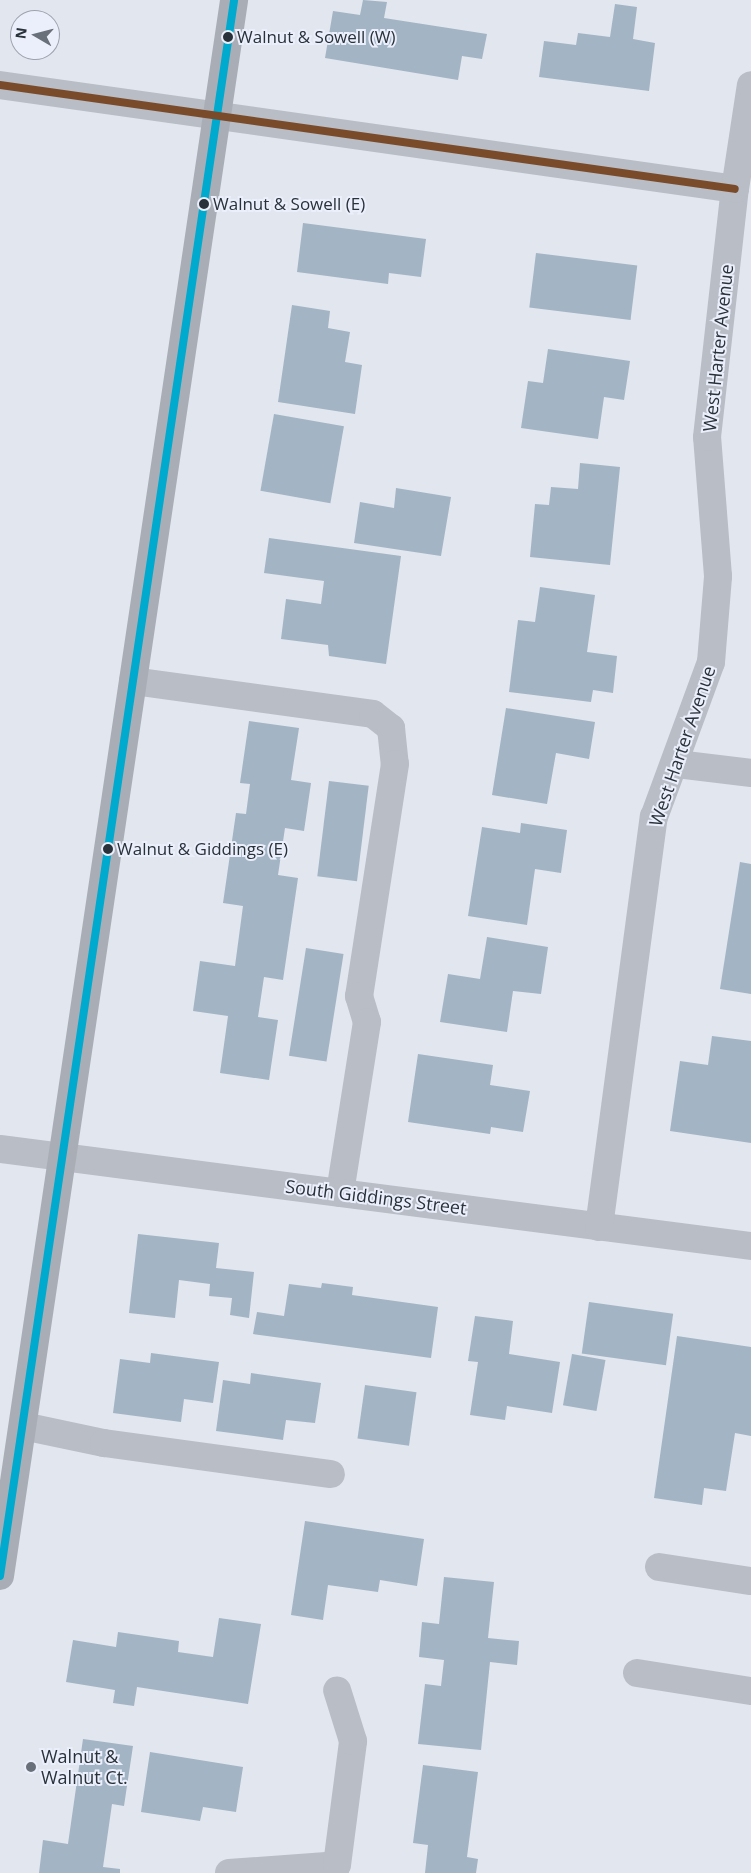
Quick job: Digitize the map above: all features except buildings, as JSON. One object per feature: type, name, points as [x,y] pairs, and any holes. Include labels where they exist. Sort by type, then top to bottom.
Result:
[{"type":"main road","points":[[0,1576],[64,1157],[234,0]]},
{"type":"street","points":[[0,85],[217,114],[735,189]]},
{"type":"street","name":"West Harter Avenue","points":[[599,1227],[654,817],[677,764],[712,662],[718,576],[707,437],[735,189],[751,85]]},
{"type":"street","points":[[133,681],[373,714],[391,728],[394,764],[359,996],[366,1022],[340,1193]]},
{"type":"street","points":[[677,764],[751,773]]},
{"type":"street","name":"South Giddings Street","points":[[0,1149],[751,1246]]},
{"type":"street","points":[[23,1426],[104,1443],[331,1474]]},
{"type":"street","points":[[659,1567],[751,1581]]},
{"type":"street","points":[[638,1673],[751,1691]]},
{"type":"street","points":[[229,1873],[337,1865],[354,1741],[336,1690]]},
{"type":"transit line","points":[[0,1576],[234,0]]},
{"type":"transit line","points":[[0,85],[735,189]]},
{"type":"place","name":"Walnut & Sowell (W)","points":[[228,37]]},
{"type":"place","name":"Walnut & Sowell (E)","points":[[204,204]]},
{"type":"place","name":"Walnut & Giddings (E)","points":[[108,849]]},
{"type":"place","name":"Walnut & Walnut Ct.","points":[[31,1767]]}]
